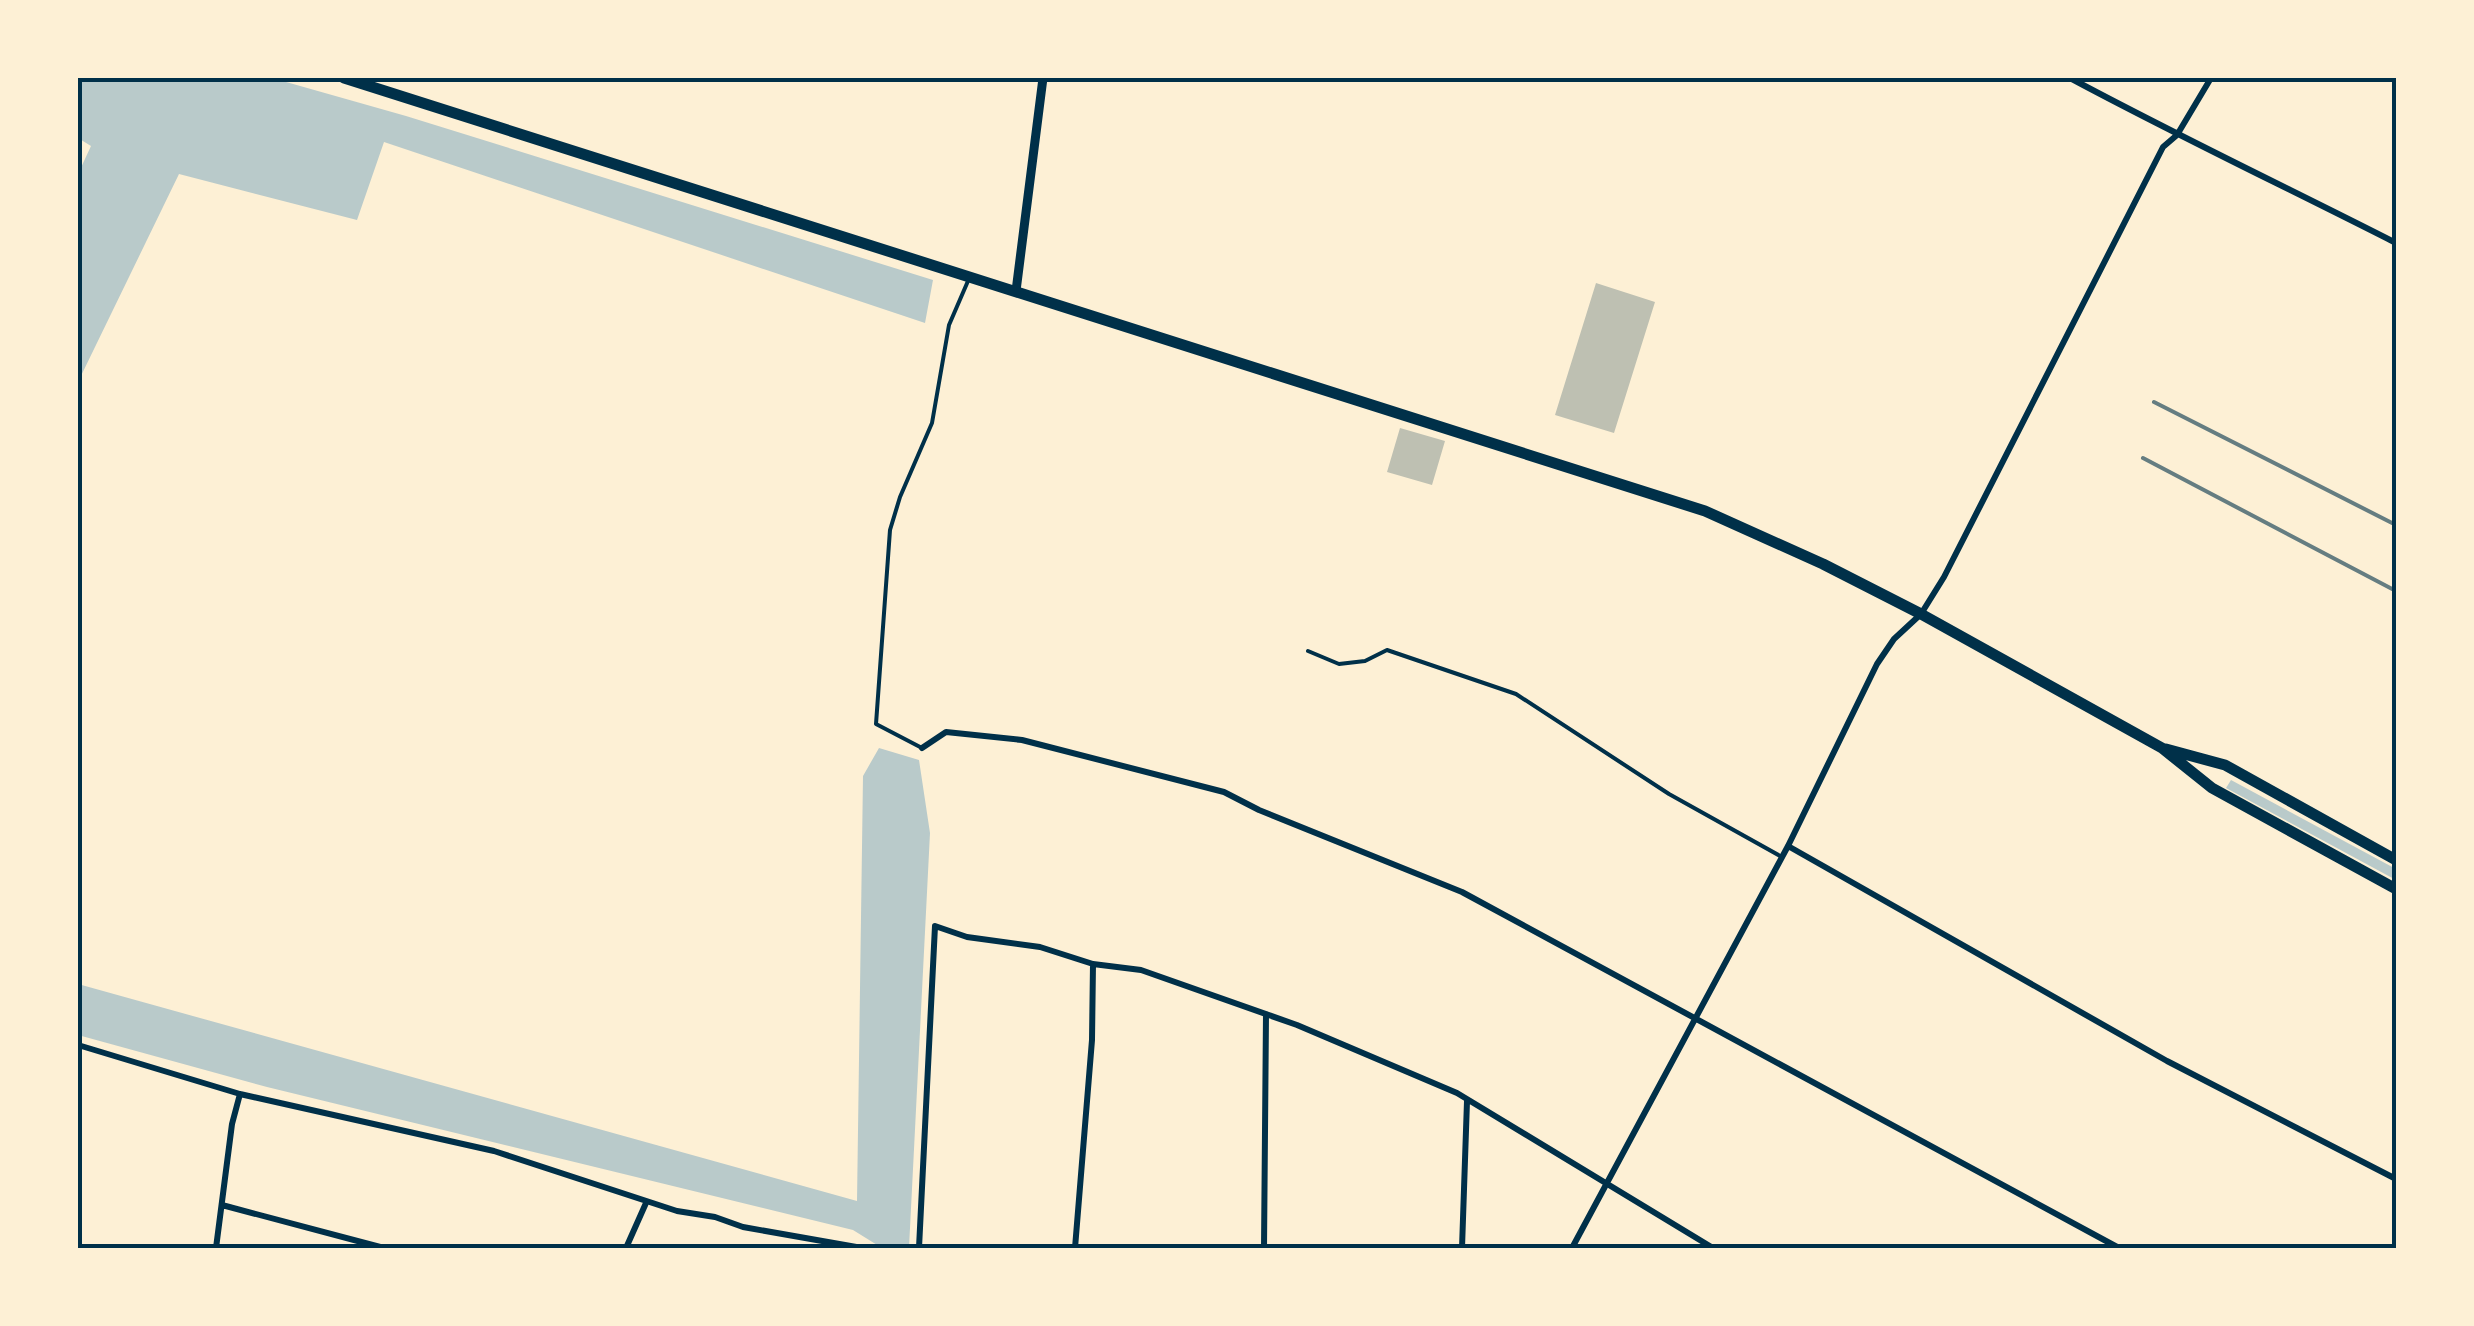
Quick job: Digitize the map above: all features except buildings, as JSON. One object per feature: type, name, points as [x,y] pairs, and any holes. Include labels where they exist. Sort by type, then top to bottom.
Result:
[{"type":"main road","points":[[344,78],[1705,511],[1921,614],[2162,748],[2212,788],[2396,889]]},
{"type":"main road","points":[[2162,748],[2225,765],[2396,860]]},
{"type":"street","points":[[1016,291],[1042,78]]},
{"type":"street","points":[[2070,78],[2396,244]]},
{"type":"street","points":[[1572,1248],[1788,846],[1877,664],[1894,640],[1921,614],[1953,560],[2163,147],[2177,135],[2210,78]]},
{"type":"street","points":[[922,748],[946,732],[1022,740],[1224,792],[1259,810],[1462,892],[2119,1248]]},
{"type":"street","points":[[1788,846],[2166,1062],[2396,1179]]},
{"type":"street","points":[[918,1248],[935,926],[967,937],[1040,947],[1093,964],[1141,970],[1333,1040],[1467,1100],[1713,1248]]},
{"type":"street","points":[[1074,1248],[1092,1040],[1093,964]]},
{"type":"street","points":[[1264,1248],[1266,1014]]},
{"type":"street","points":[[78,1045],[240,1094],[494,1151],[616,1189],[646,1203],[716,1216],[743,1228],[862,1248]]},
{"type":"street","points":[[216,1248],[232,1124],[240,1094]]},
{"type":"street","points":[[1462,1248],[1467,1100]]},
{"type":"street","points":[[626,1248],[646,1203]]},
{"type":"street","points":[[222,1205],[384,1248]]},
{"type":"street","points":[[2389,1248],[2396,1246]]},
{"type":"lane","points":[[922,748],[876,724],[890,530],[932,423],[950,325],[970,276]]},
{"type":"lane","points":[[1308,651],[1338,664],[1364,661],[1386,650],[1516,694],[1669,794],[1782,856]]},
{"type":"shaded area","points":[[78,78],[272,78],[406,116],[933,280],[925,323],[384,142],[357,220],[179,174],[78,382],[78,174],[91,146],[78,138]]},
{"type":"shaded area","points":[[879,748],[919,760],[930,833],[909,1248],[882,1248],[853,1230],[267,1087],[78,1035],[78,984],[857,1201],[863,776]]},
{"type":"shaded area","points":[[2231,780],[2396,869],[2396,880],[2226,788]]},
{"type":"railway","points":[[2154,402],[2396,525]]},
{"type":"railway","points":[[2143,458],[2396,591]]}]
